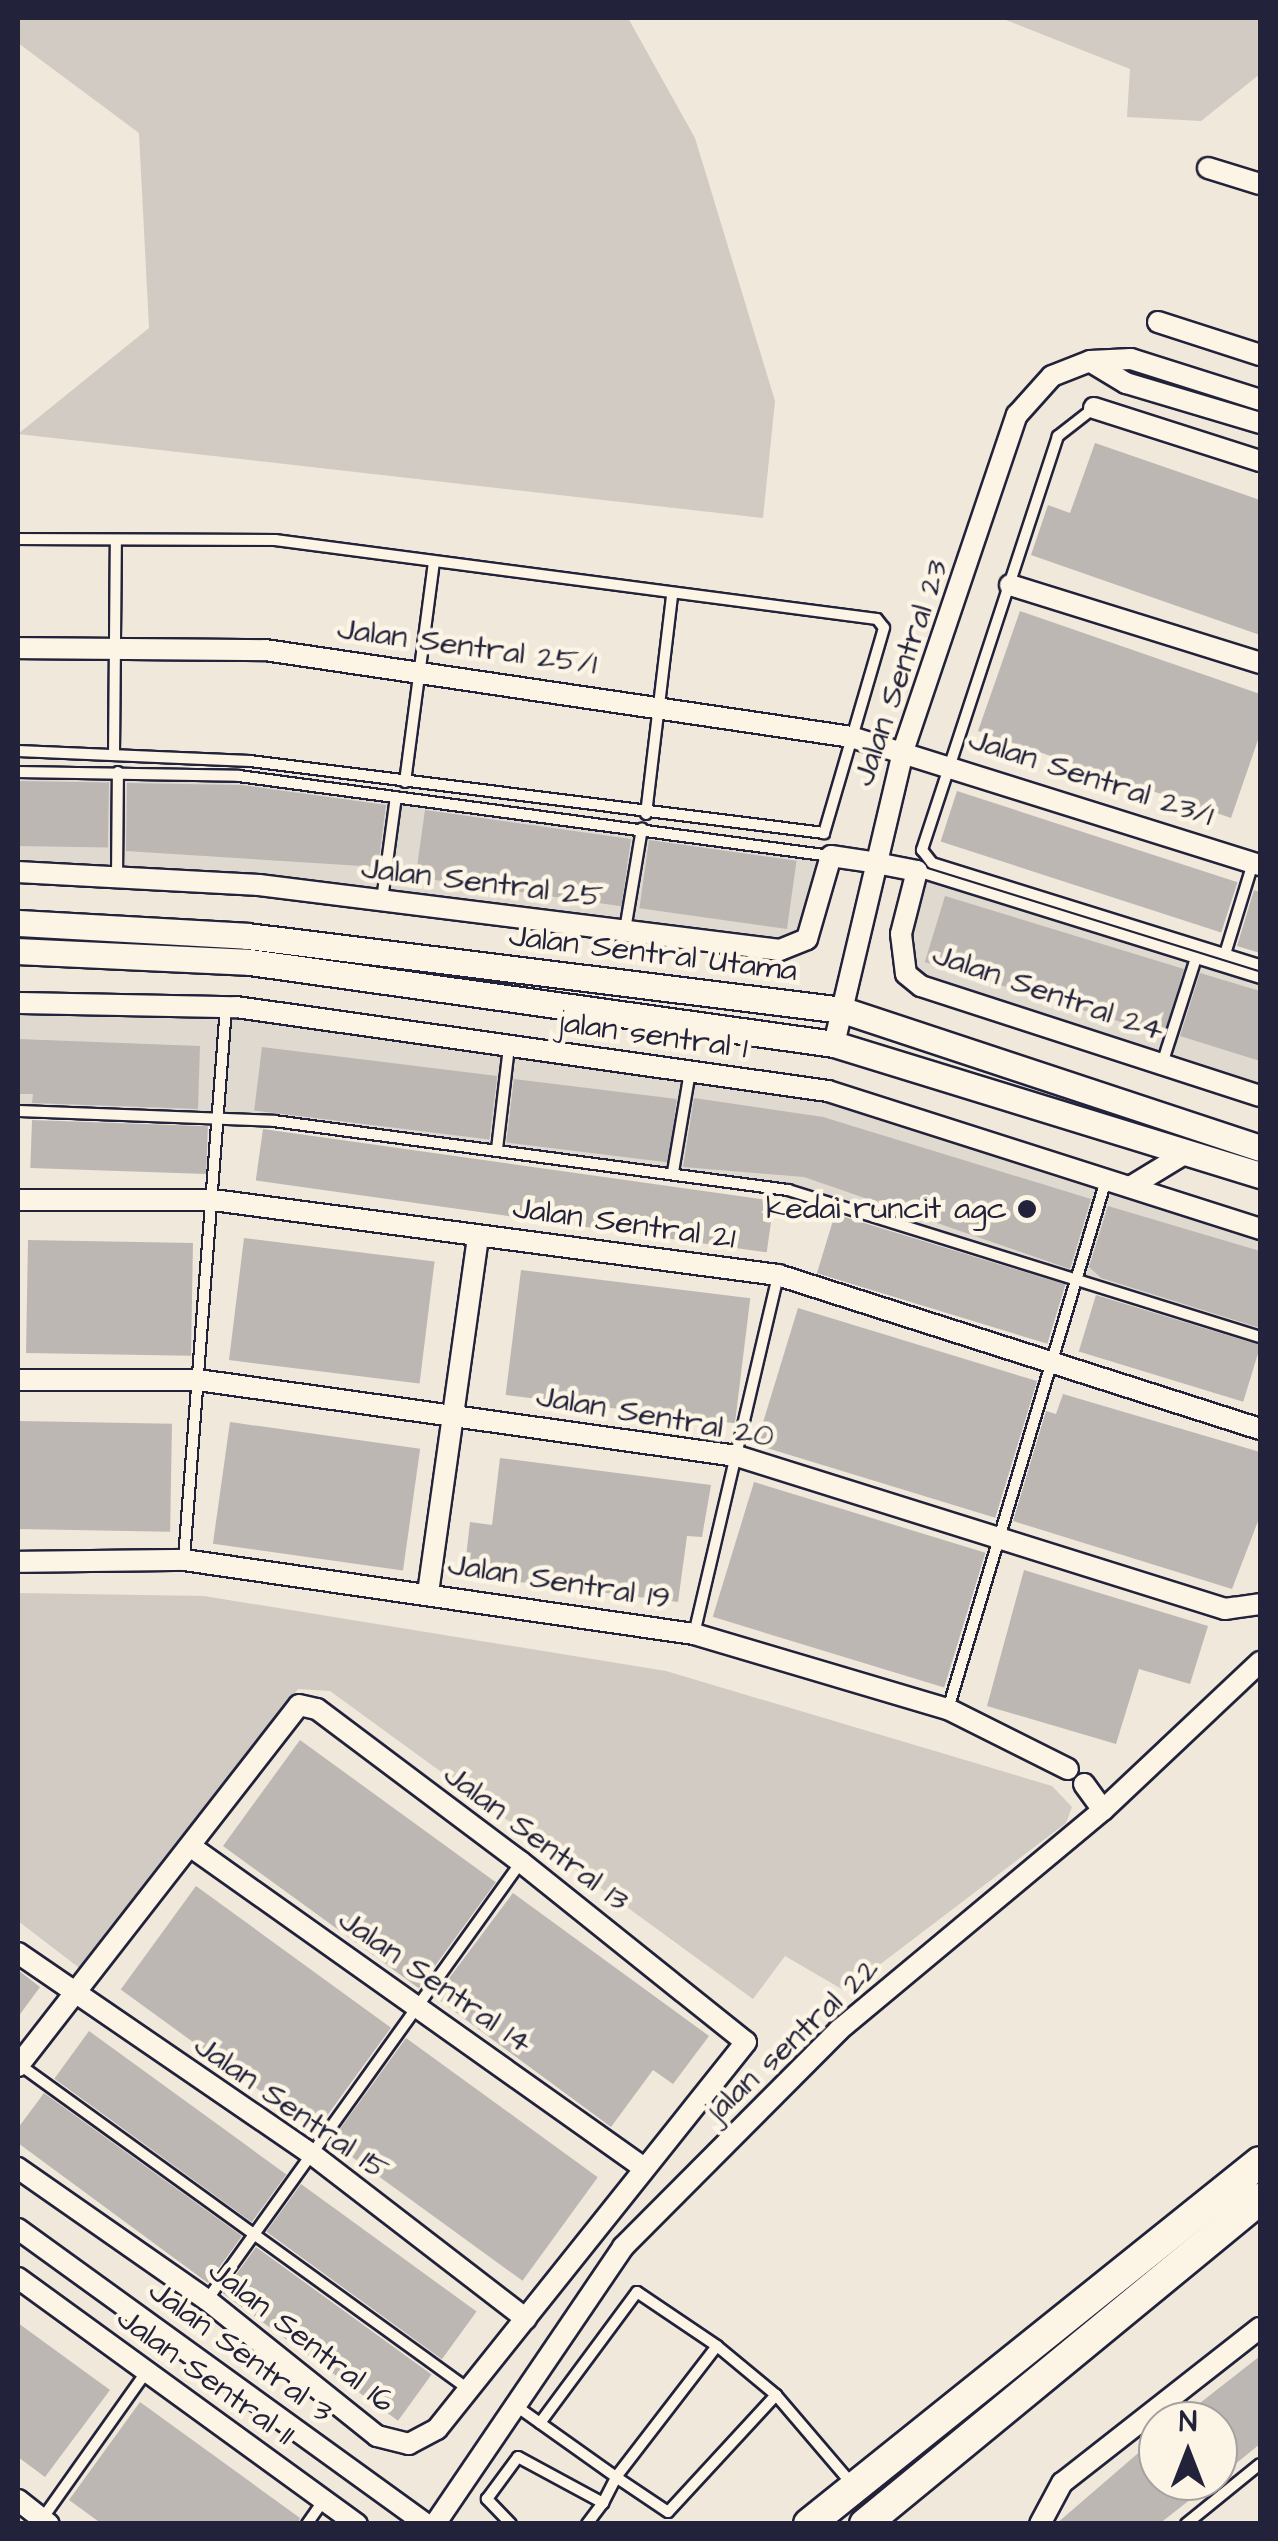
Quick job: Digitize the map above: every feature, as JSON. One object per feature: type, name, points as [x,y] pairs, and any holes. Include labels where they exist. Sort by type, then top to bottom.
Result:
[{"type":"main road","points":[[808,2524],[1260,2162]]},
{"type":"main road","points":[[865,2524],[1260,2198]]},
{"type":"street","points":[[1208,168],[1260,184]]},
{"type":"street","points":[[1158,322],[1260,355]]},
{"type":"street","name":"Jalan Sentral 23","points":[[834,1044],[871,862],[904,748],[1018,415],[1052,376],[1090,361],[1131,359],[1260,400]]},
{"type":"street","points":[[1090,361],[1126,383],[1260,423]]},
{"type":"street","points":[[1094,408],[1260,461]]},
{"type":"street","points":[[1010,585],[1260,663]]},
{"type":"street","name":"Jalan Sentral 25/1","points":[[18,648],[252,649],[418,668],[664,705],[904,748]]},
{"type":"street","name":"Jalan Sentral 23/1","points":[[904,748],[1257,864]]},
{"type":"street","points":[[830,856],[918,871]]},
{"type":"street","name":"Jalan Sentral 25","points":[[18,872],[382,900],[790,950],[811,931],[830,856]]},
{"type":"street","name":"Jalan Sentral 24","points":[[918,871],[901,934],[906,974],[921,986],[1260,1096]]},
{"type":"street","name":"Jalan Sentral Utama","points":[[18,922],[247,936],[843,1010],[1260,1148]]},
{"type":"street","name":"Jalan Sentral Utama","points":[[18,951],[250,962],[834,1044],[1260,1175]]},
{"type":"street","name":"jalan sentral 1","points":[[18,1003],[226,1007],[828,1091],[1260,1229]]},
{"type":"street","points":[[1130,1187],[1184,1154]]},
{"type":"street","name":"Jalan Sentral 21","points":[[18,1200],[213,1200],[778,1275],[1260,1429]]},
{"type":"street","points":[[428,1592],[478,1235]]},
{"type":"street","name":"Jalan Sentral 20","points":[[18,1380],[198,1380],[737,1456],[1225,1610],[1260,1604]]},
{"type":"street","name":"Jalan Sentral 19","points":[[18,1562],[184,1560],[428,1592],[694,1634],[948,1709],[1068,1769]]},
{"type":"street","name":"jalan sentral 22","points":[[435,2524],[622,2247],[839,2030],[1103,1810],[1260,1662]]},
{"type":"street","name":"Jalan Sentral 13","points":[[190,1846],[282,1718],[300,1705],[317,1709],[521,1862],[746,2042]]},
{"type":"street","points":[[1084,1784],[1103,1810]]},
{"type":"street","points":[[20,2058],[190,1846]]},
{"type":"street","name":"Jalan Sentral 14","points":[[190,1846],[644,2168]]},
{"type":"street","name":"Jalan Sentral 15","points":[[18,1953],[71,1994],[312,2154],[526,2318]]},
{"type":"street","name":"Jalan Sentral 16","points":[[18,2168],[208,2300],[393,2443],[425,2440],[746,2042]]},
{"type":"street","name":"Jalan Sentral 3","points":[[18,2229],[426,2524]]},
{"type":"street","name":"Jalan Sentral 11","points":[[18,2278],[357,2524]]},
{"type":"street","points":[[1040,2524],[1062,2483],[1259,2334]]},
{"type":"street","points":[[18,2500],[43,2522]]},
{"type":"lane","points":[[1094,408],[1058,436],[922,844],[927,860],[1260,966]]},
{"type":"lane","points":[[18,539],[275,540],[882,622],[824,833],[406,782],[114,755],[18,751]]},
{"type":"lane","points":[[114,755],[119,650],[116,540]]},
{"type":"lane","points":[[406,782],[434,562]]},
{"type":"lane","points":[[646,814],[664,705],[672,596]]},
{"type":"lane","points":[[18,772],[240,776],[830,856]]},
{"type":"lane","points":[[117,878],[118,772]]},
{"type":"lane","points":[[382,900],[396,797]]},
{"type":"lane","points":[[625,932],[642,828]]},
{"type":"lane","points":[[1225,954],[1257,864]]},
{"type":"lane","points":[[918,871],[1260,978]]},
{"type":"lane","points":[[1162,1064],[1196,958]]},
{"type":"lane","points":[[184,1560],[226,1007]]},
{"type":"lane","points":[[497,1148],[509,1046]]},
{"type":"lane","points":[[673,1172],[690,1072]]},
{"type":"lane","points":[[18,1112],[220,1116],[497,1148],[808,1194],[1260,1337]]},
{"type":"lane","points":[[948,1709],[1003,1538],[1106,1180]]},
{"type":"lane","points":[[694,1634],[778,1275]]},
{"type":"lane","points":[[208,2300],[521,1862]]},
{"type":"lane","points":[[20,2058],[468,2390]]},
{"type":"lane","points":[[540,2423],[637,2292],[717,2346],[776,2395],[854,2487]]},
{"type":"lane","points":[[587,2524],[616,2478],[717,2346]]},
{"type":"lane","points":[[43,2522],[146,2372]]},
{"type":"lane","points":[[660,2524],[776,2395]]},
{"type":"lane","points":[[515,2406],[668,2512]]},
{"type":"lane","points":[[512,2524],[487,2499],[523,2455],[603,2503]]},
{"type":"lane","points":[[1186,2524],[1260,2464]]},
{"type":"lane","points":[[307,2524],[324,2500]]},
{"type":"shaded area","points":[[18,18],[628,18],[695,138],[775,401],[763,518],[18,434],[149,328],[139,133],[18,43]]},
{"type":"shaded area","points":[[1001,18],[1260,18],[1260,74],[1201,121],[1127,117],[1130,69]]},
{"type":"shaded area","points":[[18,768],[242,771],[826,850],[813,944],[773,957],[257,891],[18,879]]},
{"type":"shaded area","points":[[911,865],[1260,974],[1260,1103],[938,1002],[895,956]]},
{"type":"shaded area","points":[[18,996],[241,1001],[829,1084],[1260,1221],[1260,1342],[806,1197],[265,1124],[18,1115]]},
{"type":"shaded area","points":[[18,1593],[204,1596],[666,1671],[1052,1786],[1072,1807],[1066,1823],[845,1991],[785,1956],[753,1999],[330,1691],[298,1689],[82,1970],[18,1921]]},
{"type":"building","points":[[1095,443],[1260,500],[1260,635],[1031,555],[1048,505],[1070,513]]},
{"type":"building","points":[[1020,611],[1260,694],[1260,734],[1231,818],[978,731]]},
{"type":"building","points":[[18,781],[109,783],[108,848],[18,846]]},
{"type":"building","points":[[127,783],[241,785],[386,805],[378,867],[126,851]]},
{"type":"building","points":[[957,791],[1238,882],[1221,933],[941,841]]},
{"type":"building","points":[[425,810],[631,839],[622,906],[416,877]]},
{"type":"building","points":[[649,840],[797,861],[787,929],[639,908]]},
{"type":"building","points":[[1254,890],[1260,892],[1260,953],[1237,946]]},
{"type":"building","points":[[945,896],[1184,969],[1164,1035],[925,962]]},
{"type":"building","points":[[1200,973],[1260,991],[1260,1061],[1180,1036]]},
{"type":"building","points":[[18,1039],[200,1046],[198,1109],[32,1103],[33,1094],[18,1094]]},
{"type":"building","points":[[262,1047],[497,1076],[489,1139],[254,1111]]},
{"type":"building","points":[[514,1079],[677,1099],[669,1163],[506,1143]]},
{"type":"building","points":[[694,1098],[823,1117],[1091,1199],[1070,1269],[804,1177],[683,1167]]},
{"type":"building","points":[[32,1120],[208,1126],[206,1174],[30,1168]]},
{"type":"building","points":[[263,1129],[774,1201],[767,1252],[256,1180]]},
{"type":"building","points":[[1108,1206],[1260,1251],[1260,1328],[1101,1278],[1089,1267]]},
{"type":"building","points":[[835,1214],[1065,1284],[1047,1344],[817,1273]]},
{"type":"building","points":[[244,1238],[435,1261],[420,1383],[229,1360]]},
{"type":"building","points":[[28,1240],[193,1243],[191,1356],[26,1353]]},
{"type":"building","points":[[521,1270],[750,1298],[735,1423],[506,1395]]},
{"type":"building","points":[[1096,1295],[1260,1345],[1243,1402],[1079,1351]]},
{"type":"building","points":[[798,1308],[1037,1381],[995,1518],[756,1445]]},
{"type":"building","points":[[1063,1394],[1260,1452],[1260,1516],[1232,1589],[1013,1521],[1046,1411],[1056,1414]]},
{"type":"building","points":[[19,1421],[172,1424],[170,1532],[18,1529]]},
{"type":"building","points":[[230,1422],[420,1449],[403,1571],[213,1544]]},
{"type":"building","points":[[500,1458],[711,1485],[702,1537],[687,1536],[678,1602],[464,1575],[470,1522],[492,1525]]},
{"type":"building","points":[[754,1482],[985,1553],[944,1688],[713,1617]]},
{"type":"building","points":[[1024,1570],[1208,1626],[1190,1684],[1139,1669],[1116,1744],[987,1706]]},
{"type":"building","points":[[300,1740],[496,1882],[419,1988],[223,1846]]},
{"type":"building","points":[[196,1886],[391,2028],[316,2131],[121,1990]]},
{"type":"building","points":[[513,1893],[709,2036],[673,2084],[653,2070],[611,2127],[435,1997]]},
{"type":"building","points":[[18,1970],[40,1987],[18,2017]]},
{"type":"building","points":[[89,2031],[286,2174],[252,2222],[54,2079]]},
{"type":"building","points":[[406,2038],[598,2177],[523,2281],[331,2142]]},
{"type":"building","points":[[44,2093],[242,2236],[208,2283],[18,2143],[18,2128]]},
{"type":"building","points":[[301,2184],[477,2312],[442,2359],[266,2232]]},
{"type":"building","points":[[256,2247],[432,2375],[398,2421],[222,2293]]},
{"type":"building","points":[[18,2323],[110,2390],[45,2477],[18,2457]]},
{"type":"building","points":[[1260,2356],[1260,2444],[1238,2462],[1238,2401],[1203,2401]]},
{"type":"building","points":[[140,2402],[300,2518],[298,2524],[102,2524],[69,2500]]},
{"type":"building","points":[[1138,2453],[1138,2501],[1188,2501],[1159,2524],[1056,2524]]},
{"type":"place","name":"kedai runcit agc","points":[[1027,1209]]}]
